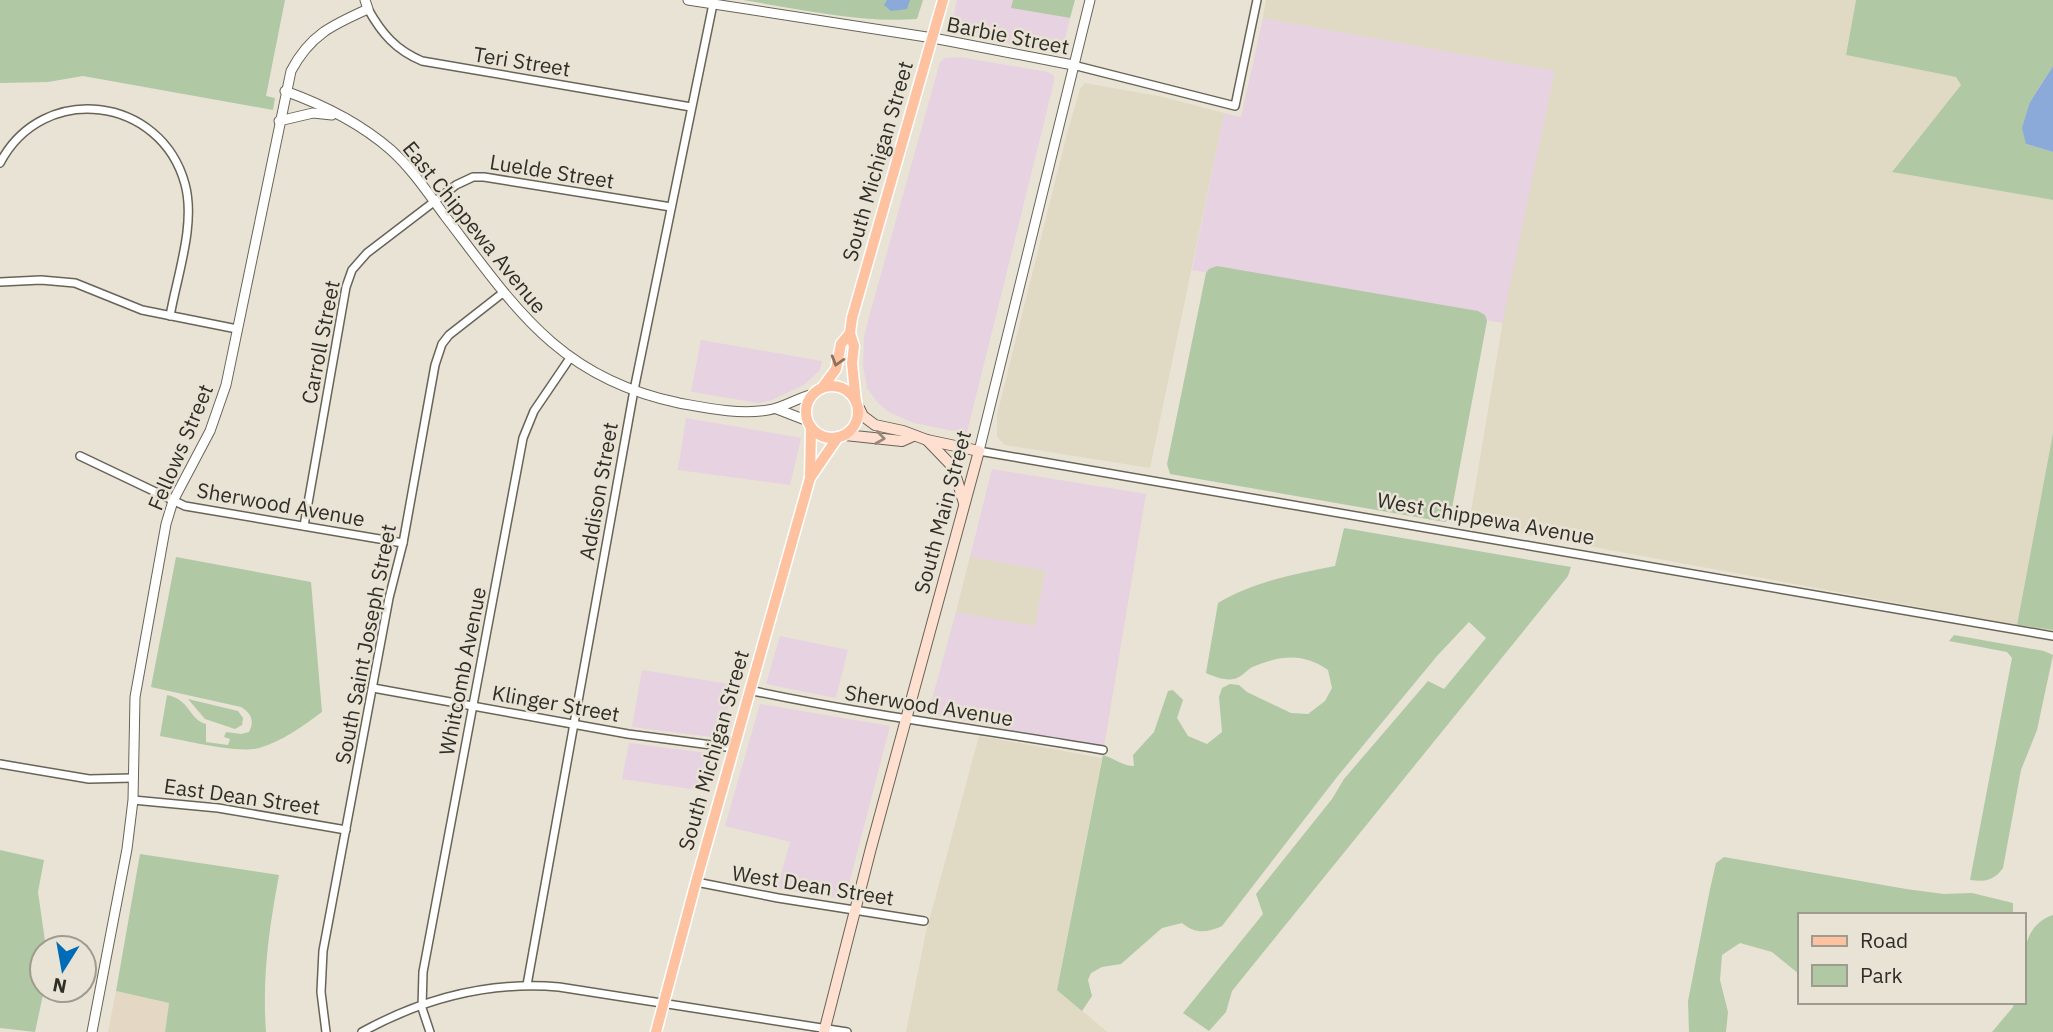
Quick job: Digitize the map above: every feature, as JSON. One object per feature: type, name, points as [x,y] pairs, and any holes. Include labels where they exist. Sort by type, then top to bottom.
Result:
[{"type":"main road","name":"South Michigan Street","points":[[857,405],[850,333],[852,318],[943,0]]},
{"type":"main road","name":"South Michigan Street","points":[[817,391],[836,369],[841,344],[850,333]]},
{"type":"main road","points":[[837,386],[845,389],[857,405],[856,422],[841,436],[823,436],[810,424],[807,407],[817,391],[837,386]]},
{"type":"main road","name":"West Chippewa Avenue","points":[[857,405],[863,416],[875,425],[979,451]]},
{"type":"main road","name":"South Michigan Street","points":[[656,1032],[810,478],[810,424]]},
{"type":"main road","name":"South Michigan Street","points":[[810,478],[841,436]]},
{"type":"main road","name":"West Chippewa Avenue","points":[[841,436],[902,442],[913,436]]},
{"type":"main road","points":[[927,440],[953,467],[965,507]]},
{"type":"main road","name":"South Main Street","points":[[824,1030],[979,451]]},
{"type":"street","name":"Barbie Street","points":[[688,0],[933,38],[1073,65],[1235,106],[1257,0]]},
{"type":"street","name":"South Main Street","points":[[979,451],[1090,0]]},
{"type":"street","name":"Addison Street","points":[[527,985],[634,390],[713,4]]},
{"type":"street","name":"Teri Street","points":[[367,5],[387,39],[422,61],[691,107]]},
{"type":"street","name":"Fellows Street","points":[[92,1032],[127,849],[133,800],[135,697],[163,539],[173,501],[206,440],[219,407],[285,91],[296,61],[320,33],[367,5]]},
{"type":"street","name":"East Chippewa Avenue","points":[[285,91],[344,117],[397,156],[530,324],[570,358],[598,374],[668,401],[747,412],[777,408],[817,391]]},
{"type":"street","points":[[0,163],[5,153],[33,125],[72,109],[101,109],[123,115],[158,137],[176,159],[188,201],[188,225],[170,316]]},
{"type":"street","name":"East Chippewa Avenue","points":[[279,121],[313,113],[344,117]]},
{"type":"street","name":"Luelde Street","points":[[434,201],[465,180],[484,177],[671,208]]},
{"type":"street","name":"Carroll Street","points":[[304,526],[346,287],[352,270],[367,253],[434,201]]},
{"type":"street","points":[[0,282],[41,280],[75,283],[130,306],[237,329]]},
{"type":"street","name":"South Saint Joseph Street","points":[[326,1032],[322,1012],[321,971],[389,598],[403,542],[435,365],[442,344],[459,325],[504,292]]},
{"type":"street","name":"Whitcomb Avenue","points":[[430,1032],[422,1003],[423,972],[526,427],[570,358]]},
{"type":"street","name":"East Chippewa Avenue","points":[[777,408],[810,424]]},
{"type":"street","name":"West Chippewa Avenue","points":[[979,451],[2053,636]]},
{"type":"street","name":"Sherwood Avenue","points":[[80,456],[173,501],[200,509],[403,542]]},
{"type":"street","name":"Klinger Street","points":[[373,688],[574,725],[734,748]]},
{"type":"street","name":"Sherwood Avenue","points":[[750,690],[841,709],[906,717],[1103,750]]},
{"type":"street","points":[[0,764],[89,779],[133,778]]},
{"type":"street","name":"East Dean Street","points":[[133,800],[218,808],[346,830]]},
{"type":"street","name":"West Dean Street","points":[[696,882],[924,921]]},
{"type":"street","points":[[362,1032],[422,1003],[478,990],[527,985],[559,987],[848,1032]]},
{"type":"shaded area","points":[[957,0],[1013,0],[1012,8],[1070,18],[1063,47],[1036,48],[957,33],[952,23]]},
{"type":"shaded area","points":[[1266,0],[1856,0],[1846,55],[1956,77],[1961,85],[1892,172],[2053,200],[2053,433],[2017,625],[1469,524],[1505,309],[1555,71],[1263,18]]},
{"type":"shaded area","points":[[1263,18],[1555,71],[1503,323],[1192,270],[1224,113],[1241,117]]},
{"type":"shaded area","points":[[960,57],[1048,72],[1054,76],[967,432],[964,433],[914,423],[889,412],[867,388],[863,366],[864,337],[869,317],[940,62],[945,58]]},
{"type":"shaded area","points":[[1085,83],[1163,97],[1224,113],[1150,468],[1005,445],[997,437],[997,415],[1068,130],[1080,89]]},
{"type":"shaded area","points":[[701,340],[822,361],[820,370],[804,385],[772,400],[758,403],[693,392],[691,391]]},
{"type":"shaded area","points":[[686,418],[801,438],[790,485],[678,470]]},
{"type":"shaded area","points":[[992,469],[1146,494],[1104,747],[928,714],[956,612],[1035,625],[1045,571],[970,557]]},
{"type":"shaded area","points":[[970,557],[1045,571],[1035,626],[956,612]]},
{"type":"shaded area","points":[[780,636],[848,650],[836,698],[766,684]]},
{"type":"shaded area","points":[[642,670],[735,685],[720,738],[632,727]]},
{"type":"shaded area","points":[[760,704],[890,726],[848,888],[837,898],[777,889],[790,842],[725,826]]},
{"type":"shaded area","points":[[979,736],[1102,758],[1057,989],[1107,1032],[906,1032],[926,932]]},
{"type":"shaded area","points":[[629,743],[715,754],[705,791],[622,779]]},
{"type":"shaded area","points":[[116,991],[169,1003],[165,1032],[108,1032]]},
{"type":"green space","points":[[0,0],[285,0],[266,96],[275,98],[273,110],[83,76],[48,82],[0,83]]},
{"type":"green space","points":[[743,0],[923,0],[917,19],[895,20],[830,14]]},
{"type":"green space","points":[[1013,0],[1075,0],[1070,18],[1011,8]]},
{"type":"green space","points":[[1856,0],[2053,0],[2053,66],[2030,102],[2026,144],[2053,152],[2053,200],[1892,172],[1961,85],[1956,77],[1846,55]]},
{"type":"green space","points":[[1217,266],[1478,311],[1485,315],[1487,321],[1450,519],[1445,522],[1170,474],[1167,464],[1206,273]]},
{"type":"green space","points":[[2053,433],[2053,630],[2017,625]]},
{"type":"green space","points":[[1344,528],[1571,567],[1568,576],[1232,991],[1226,1012],[1209,1031],[1183,1013],[1263,914],[1256,894],[1332,799],[1344,779],[1428,681],[1444,689],[1486,638],[1469,622],[1437,656],[1337,777],[1222,926],[1201,931],[1182,923],[1162,928],[1121,964],[1102,967],[1091,973],[1088,980],[1092,996],[1082,1011],[1057,990],[1103,755],[1134,766],[1133,755],[1154,732],[1168,691],[1173,690],[1183,700],[1177,718],[1188,736],[1207,744],[1222,732],[1219,697],[1222,688],[1230,684],[1239,685],[1247,692],[1291,713],[1308,714],[1325,701],[1332,688],[1328,670],[1301,658],[1265,662],[1233,679],[1206,673],[1218,603],[1260,584],[1335,566]]},
{"type":"green space","points":[[176,557],[311,582],[322,712],[284,738],[259,748],[224,748],[160,736],[167,695],[181,701],[200,722],[206,724],[206,742],[228,745],[230,739],[224,737],[226,732],[249,732],[252,724],[250,715],[241,707],[151,687]]},
{"type":"green space","points":[[1954,635],[2044,651],[2053,655],[2037,730],[2021,770],[2003,868],[1996,876],[1984,881],[1970,880],[2012,658],[2007,652],[1949,641]]},
{"type":"green space","points":[[188,699],[238,711],[243,718],[242,725],[235,729],[205,719]]},
{"type":"green space","points":[[0,850],[44,860],[38,892],[44,934],[28,934],[28,1004],[41,1004],[35,1032],[0,1028]]},
{"type":"green space","points":[[140,854],[279,875],[267,953],[266,1032],[165,1032],[169,1003],[116,991]]},
{"type":"green space","points":[[1724,857],[1906,889],[1944,894],[1972,893],[2013,903],[2013,913],[1798,913],[1798,973],[1772,952],[1740,943],[1722,955],[1720,980],[1728,1012],[1726,1032],[1689,1032],[1688,1001],[1716,863]]},
{"type":"green space","points":[[2053,915],[2053,1032],[1992,1032],[2014,1004],[2025,1004],[2025,948],[2033,929]]},
{"type":"water","points":[[887,0],[910,0],[907,9],[891,11],[884,5]]},
{"type":"water","points":[[2053,66],[2053,152],[2026,144],[2022,128],[2030,102]]}]
